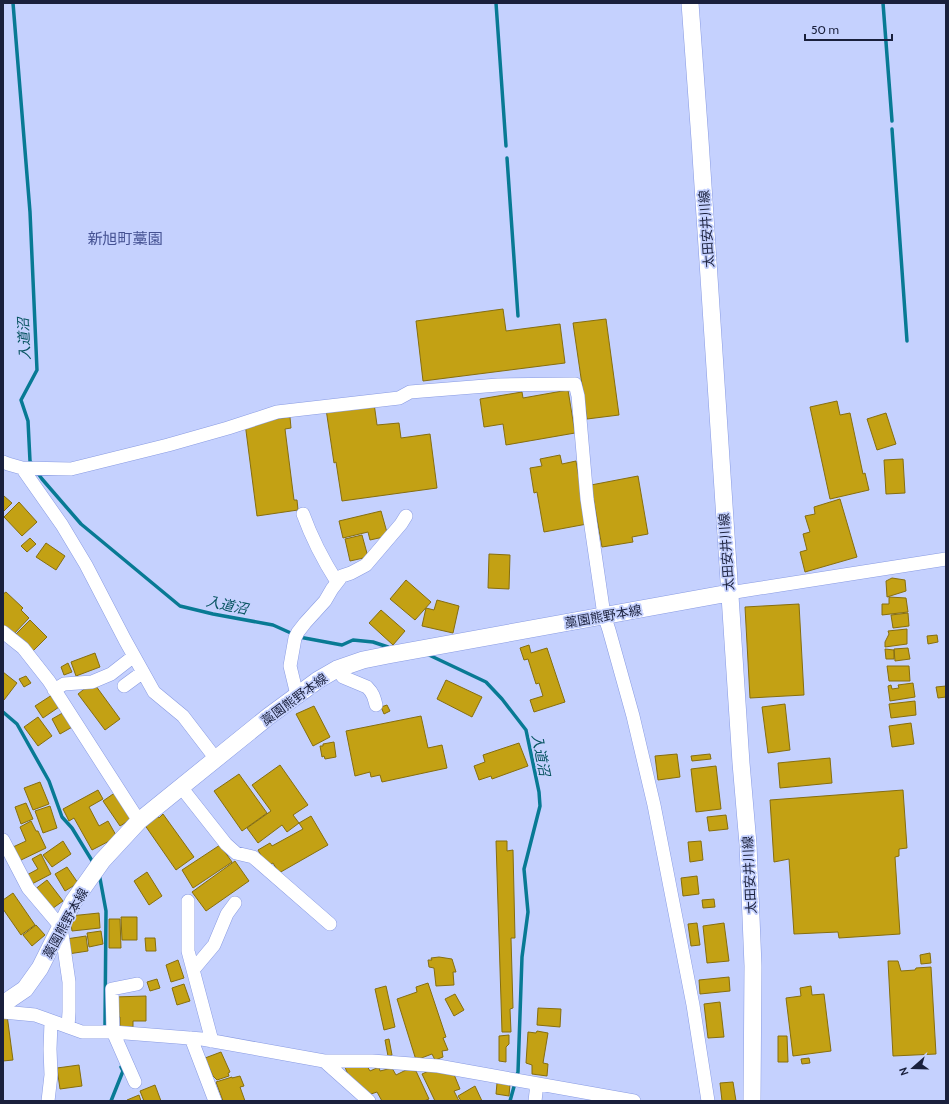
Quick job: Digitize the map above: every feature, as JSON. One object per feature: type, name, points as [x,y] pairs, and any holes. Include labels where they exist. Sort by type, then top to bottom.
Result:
[{"type":"main road","name":"太田安井川線","points":[[690,3],[740,755],[749,852],[753,966],[752,1101]]},
{"type":"main road","name":"藁園熊野本線","points":[[3,1004],[25,989],[40,968],[73,902],[97,868],[139,821],[298,695],[318,680],[337,669],[363,660],[393,653],[729,594]]},
{"type":"street","points":[[3,462],[24,468],[71,469],[176,443],[277,412],[399,398],[410,392],[498,385],[575,384],[578,396],[588,499],[604,616],[631,709],[654,805],[693,1004],[708,1101]]},
{"type":"street","points":[[24,468],[62,525],[86,565],[154,692],[182,716],[216,759]]},
{"type":"street","points":[[303,514],[319,553],[337,582]]},
{"type":"street","points":[[298,695],[290,666],[296,635],[325,601],[342,576],[351,574],[366,565],[406,516]]},
{"type":"street","points":[[729,594],[946,559]]},
{"type":"street","points":[[3,632],[23,648],[49,681],[92,745],[139,821]]},
{"type":"street","points":[[54,690],[64,684],[92,682],[111,674],[134,656]]},
{"type":"street","points":[[337,669],[343,677],[367,687],[373,694],[376,705]]},
{"type":"street","points":[[124,686],[143,672]]},
{"type":"street","points":[[181,787],[226,844],[236,853],[253,857],[330,924]]},
{"type":"street","points":[[3,840],[28,888],[61,927],[69,982],[68,1027]]},
{"type":"street","points":[[188,901],[188,951],[212,1041]]},
{"type":"street","points":[[193,970],[214,945],[227,914],[235,903]]},
{"type":"street","points":[[135,1082],[113,1032],[112,989],[136,984]]},
{"type":"street","points":[[3,1012],[35,1015],[82,1032],[113,1032],[191,1038],[324,1061],[372,1061],[438,1066],[634,1101]]},
{"type":"street","points":[[48,1101],[52,1075],[50,1048],[51,1022]]},
{"type":"street","points":[[191,1038],[215,1101]]},
{"type":"street","points":[[324,1061],[369,1101]]},
{"type":"street","points":[[535,1101],[537,1084]]},
{"type":"building","points":[[503,309],[506,331],[560,324],[565,363],[423,381],[416,321]]},
{"type":"building","points":[[606,319],[619,415],[587,419],[573,323]]},
{"type":"building","points":[[568,390],[575,433],[506,445],[503,424],[484,427],[480,399],[522,392],[523,398]]},
{"type":"building","points":[[837,401],[840,415],[850,413],[863,474],[865,473],[869,490],[830,499],[810,407]]},
{"type":"building","points":[[374,403],[377,425],[399,423],[401,438],[430,434],[437,488],[342,501],[336,462],[334,463],[326,409]]},
{"type":"building","points":[[886,413],[896,444],[877,450],[867,419]]},
{"type":"building","points":[[290,417],[291,428],[285,429],[294,500],[297,500],[298,510],[257,516],[245,423]]},
{"type":"building","points":[[560,455],[562,464],[576,461],[587,524],[544,532],[537,492],[534,493],[530,468],[542,466],[540,459]]},
{"type":"building","points":[[903,459],[905,493],[886,494],[884,460]]},
{"type":"building","points":[[638,476],[648,534],[632,537],[633,542],[602,547],[591,485]]},
{"type":"building","points":[[4,496],[12,503],[3,512],[3,497]]},
{"type":"building","points":[[840,499],[857,557],[805,572],[800,552],[807,550],[803,534],[810,532],[805,516],[815,514],[814,507]]},
{"type":"building","points":[[19,502],[37,522],[22,536],[4,517]]},
{"type":"building","points":[[381,511],[388,536],[370,540],[368,532],[343,538],[339,521]]},
{"type":"building","points":[[362,535],[368,557],[350,561],[345,539]]},
{"type":"building","points":[[30,538],[36,544],[27,552],[21,546]]},
{"type":"building","points":[[46,543],[65,556],[56,570],[36,557]]},
{"type":"building","points":[[489,554],[510,555],[509,589],[488,588]]},
{"type":"building","points":[[892,578],[905,580],[906,591],[887,597],[886,581]]},
{"type":"building","points":[[406,580],[431,602],[415,620],[390,599]]},
{"type":"building","points":[[6,592],[23,608],[21,610],[29,618],[12,636],[3,627],[3,594]]},
{"type":"building","points":[[889,597],[906,598],[908,612],[882,615],[882,604],[889,604]]},
{"type":"building","points":[[437,600],[459,606],[453,633],[422,626],[426,608],[434,610]]},
{"type":"building","points":[[799,604],[804,695],[750,698],[745,607]]},
{"type":"building","points":[[381,610],[405,631],[393,645],[369,623]]},
{"type":"building","points":[[908,613],[909,626],[893,628],[891,615]]},
{"type":"building","points":[[30,620],[47,637],[31,653],[14,636]]},
{"type":"building","points":[[907,629],[907,644],[885,647],[885,642],[889,634],[888,631]]},
{"type":"building","points":[[937,635],[938,642],[928,644],[927,636]]},
{"type":"building","points":[[529,645],[531,653],[547,648],[565,702],[534,712],[530,700],[543,696],[539,683],[536,684],[528,659],[524,660],[520,648]]},
{"type":"building","points":[[908,648],[910,659],[895,661],[894,649]]},
{"type":"building","points":[[885,649],[894,650],[894,659],[886,659]]},
{"type":"building","points":[[95,653],[100,667],[76,676],[71,662]]},
{"type":"building","points":[[68,663],[72,672],[64,675],[61,667]]},
{"type":"building","points":[[887,666],[909,666],[910,681],[889,681]]},
{"type":"building","points":[[3,672],[17,683],[4,700],[3,700]]},
{"type":"building","points":[[26,676],[31,683],[24,687],[19,679]]},
{"type":"building","points":[[446,680],[482,697],[472,717],[437,699]]},
{"type":"building","points":[[93,682],[120,719],[105,730],[78,694]]},
{"type":"building","points":[[913,683],[915,697],[890,701],[888,686],[891,685],[892,689],[899,688],[898,685]]},
{"type":"building","points":[[946,686],[946,697],[938,698],[936,687]]},
{"type":"building","points":[[52,695],[59,707],[43,718],[35,706]]},
{"type":"building","points":[[915,701],[916,715],[891,718],[889,704]]},
{"type":"building","points":[[785,704],[790,750],[768,753],[762,707]]},
{"type":"building","points":[[387,705],[390,711],[384,714],[381,707]]},
{"type":"building","points":[[314,706],[330,737],[313,746],[296,714]]},
{"type":"building","points":[[66,711],[74,726],[60,734],[52,719]]},
{"type":"building","points":[[421,716],[428,748],[442,745],[447,768],[382,782],[380,775],[371,777],[370,772],[355,776],[346,731]]},
{"type":"building","points":[[38,717],[52,736],[38,746],[24,727]]},
{"type":"building","points":[[911,723],[914,744],[892,747],[889,726]]},
{"type":"building","points":[[334,742],[336,757],[325,759],[324,756],[322,757],[320,746]]},
{"type":"building","points":[[519,743],[528,766],[492,779],[491,776],[479,780],[474,766],[485,762],[483,755]]},
{"type":"building","points":[[677,754],[680,777],[658,780],[655,756]]},
{"type":"building","points":[[710,754],[711,759],[692,761],[691,756]]},
{"type":"building","points":[[830,758],[832,783],[780,788],[778,763]]},
{"type":"building","points":[[280,765],[308,805],[293,815],[299,823],[287,832],[282,825],[258,843],[247,828],[271,811],[252,785]]},
{"type":"building","points":[[716,766],[721,809],[696,812],[691,769]]},
{"type":"building","points":[[239,774],[267,813],[242,831],[214,791]]},
{"type":"building","points":[[40,782],[49,804],[33,810],[24,788]]},
{"type":"building","points":[[98,790],[103,799],[89,807],[99,826],[108,821],[117,837],[92,850],[74,818],[69,821],[63,809]]},
{"type":"building","points":[[903,790],[907,848],[899,849],[899,856],[895,857],[900,934],[839,938],[838,932],[794,934],[789,859],[774,862],[770,800]]},
{"type":"building","points":[[116,792],[133,818],[120,826],[103,801]]},
{"type":"building","points":[[26,803],[33,819],[21,824],[15,807]]},
{"type":"building","points":[[50,806],[57,828],[43,833],[35,811]]},
{"type":"building","points":[[155,812],[159,818],[163,814],[194,857],[176,870],[142,821]]},
{"type":"building","points":[[726,815],[728,829],[709,831],[707,817]]},
{"type":"building","points":[[311,816],[328,845],[279,873],[273,863],[267,866],[258,850],[270,843],[272,846],[303,829],[299,823]]},
{"type":"building","points":[[31,821],[36,831],[38,831],[46,848],[19,861],[13,847],[26,841],[20,827]]},
{"type":"building","points":[[63,841],[71,854],[52,867],[43,855]]},
{"type":"building","points":[[496,841],[507,841],[507,851],[513,850],[515,938],[511,938],[513,1008],[510,1009],[511,1032],[502,1032]]},
{"type":"building","points":[[701,841],[703,860],[690,862],[688,842]]},
{"type":"building","points":[[220,845],[232,862],[193,888],[182,870]]},
{"type":"building","points":[[41,854],[51,874],[30,885],[25,876],[38,869],[32,859]]},
{"type":"building","points":[[235,861],[249,881],[206,911],[192,892]]},
{"type":"building","points":[[67,867],[78,883],[65,891],[55,874]]},
{"type":"building","points":[[147,872],[162,896],[149,905],[134,881]]},
{"type":"building","points":[[697,876],[699,894],[683,896],[681,878]]},
{"type":"building","points":[[47,880],[63,901],[49,911],[34,890]]},
{"type":"building","points":[[13,893],[35,925],[21,935],[3,909],[3,900]]},
{"type":"building","points":[[714,899],[715,907],[703,908],[702,900]]},
{"type":"building","points":[[99,913],[100,928],[72,931],[70,916]]},
{"type":"building","points":[[121,917],[137,917],[137,940],[122,940]]},
{"type":"building","points":[[109,919],[120,919],[121,948],[109,948]]},
{"type":"building","points":[[697,923],[700,945],[691,946],[688,924]]},
{"type":"building","points":[[724,923],[729,961],[707,963],[703,926]]},
{"type":"building","points":[[36,925],[45,935],[32,946],[23,935]]},
{"type":"building","points":[[101,931],[103,944],[89,947],[87,933]]},
{"type":"building","points":[[86,936],[88,951],[68,954],[66,939]]},
{"type":"building","points":[[145,938],[155,938],[156,951],[146,951]]},
{"type":"building","points":[[930,953],[931,963],[921,964],[920,955]]},
{"type":"building","points":[[439,957],[452,959],[456,972],[453,972],[454,985],[436,986],[434,968],[429,967],[428,960]]},
{"type":"building","points":[[178,960],[184,978],[171,982],[166,965]]},
{"type":"building","points":[[888,961],[898,961],[901,971],[931,967],[936,1054],[893,1056]]},
{"type":"building","points":[[729,977],[730,991],[700,994],[699,980]]},
{"type":"building","points":[[157,979],[160,988],[150,991],[147,982]]},
{"type":"building","points":[[428,983],[446,1037],[443,1038],[448,1050],[442,1051],[443,1057],[435,1060],[432,1054],[416,1060],[397,999],[417,992],[416,987]]},
{"type":"building","points":[[184,984],[190,1001],[177,1005],[172,988]]},
{"type":"building","points":[[386,986],[395,1027],[384,1030],[375,989]]},
{"type":"building","points":[[811,986],[812,995],[824,994],[831,1051],[793,1056],[786,998],[801,996],[800,988]]},
{"type":"building","points":[[455,994],[464,1010],[454,1016],[445,999]]},
{"type":"building","points":[[146,996],[146,1021],[133,1021],[133,1027],[120,1027],[120,1017],[115,1017],[114,997]]},
{"type":"building","points":[[720,1002],[724,1037],[708,1038],[704,1004]]},
{"type":"building","points":[[538,1008],[561,1009],[560,1027],[537,1025]]},
{"type":"building","points":[[3,1015],[7,1015],[13,1060],[3,1061]]},
{"type":"building","points":[[537,1031],[548,1033],[543,1063],[548,1064],[547,1076],[532,1074],[532,1065],[526,1063],[528,1032],[536,1033]]},
{"type":"building","points":[[509,1035],[509,1044],[506,1047],[506,1062],[499,1061],[499,1036]]},
{"type":"building","points":[[778,1036],[787,1036],[788,1062],[778,1062]]},
{"type":"building","points":[[389,1039],[392,1055],[388,1056],[385,1040]]},
{"type":"building","points":[[221,1052],[230,1072],[228,1073],[229,1076],[217,1080],[213,1076],[205,1058]]},
{"type":"building","points":[[809,1058],[810,1063],[802,1064],[801,1059]]},
{"type":"building","points":[[79,1065],[82,1086],[60,1089],[57,1068]]},
{"type":"building","points":[[367,1066],[370,1071],[379,1067],[380,1071],[392,1068],[396,1075],[406,1070],[416,1071],[429,1099],[424,1101],[382,1101],[377,1092],[371,1094],[350,1080],[345,1067]]},
{"type":"building","points":[[431,1070],[453,1072],[460,1089],[454,1091],[459,1101],[435,1101],[422,1074]]},
{"type":"building","points":[[240,1076],[244,1086],[240,1087],[245,1101],[223,1101],[216,1082]]},
{"type":"building","points":[[733,1082],[736,1101],[722,1101],[720,1083]]},
{"type":"building","points":[[497,1083],[510,1084],[509,1096],[496,1094]]},
{"type":"building","points":[[155,1085],[161,1101],[144,1101],[140,1091]]},
{"type":"building","points":[[475,1086],[482,1101],[461,1101],[458,1096]]},
{"type":"building","points":[[139,1095],[141,1101],[127,1100]]},
{"type":"waterway","name":"入道沼","points":[[13,3],[30,212],[37,370],[21,400],[28,421],[30,461],[33,465]]},
{"type":"waterway","points":[[496,3],[506,146]]},
{"type":"waterway","points":[[883,3],[892,121]]},
{"type":"waterway","points":[[892,129],[907,341]]},
{"type":"waterway","points":[[507,158],[518,316]]},
{"type":"waterway","name":"入道沼","points":[[37,472],[81,524],[180,606],[213,614],[273,625],[293,634]]},
{"type":"waterway","name":"入道沼","points":[[299,637],[342,645],[353,640],[373,642],[388,647],[389,649]]},
{"type":"waterway","name":"入道沼","points":[[427,655],[486,682],[502,699],[526,730],[539,792],[540,806],[524,869],[528,912],[522,957],[518,1072],[516,1077]]},
{"type":"waterway","points":[[3,712],[17,724],[49,781],[62,817],[72,828],[94,864]]},
{"type":"waterway","points":[[99,873],[106,911],[106,1030]]},
{"type":"waterway","points":[[111,1101],[123,1071],[121,1067]]},
{"type":"waterway","name":"入道沼","points":[[510,1101],[515,1083]]},
{"type":"district","name":"新旭町藁園","points":[[125,239]]}]
